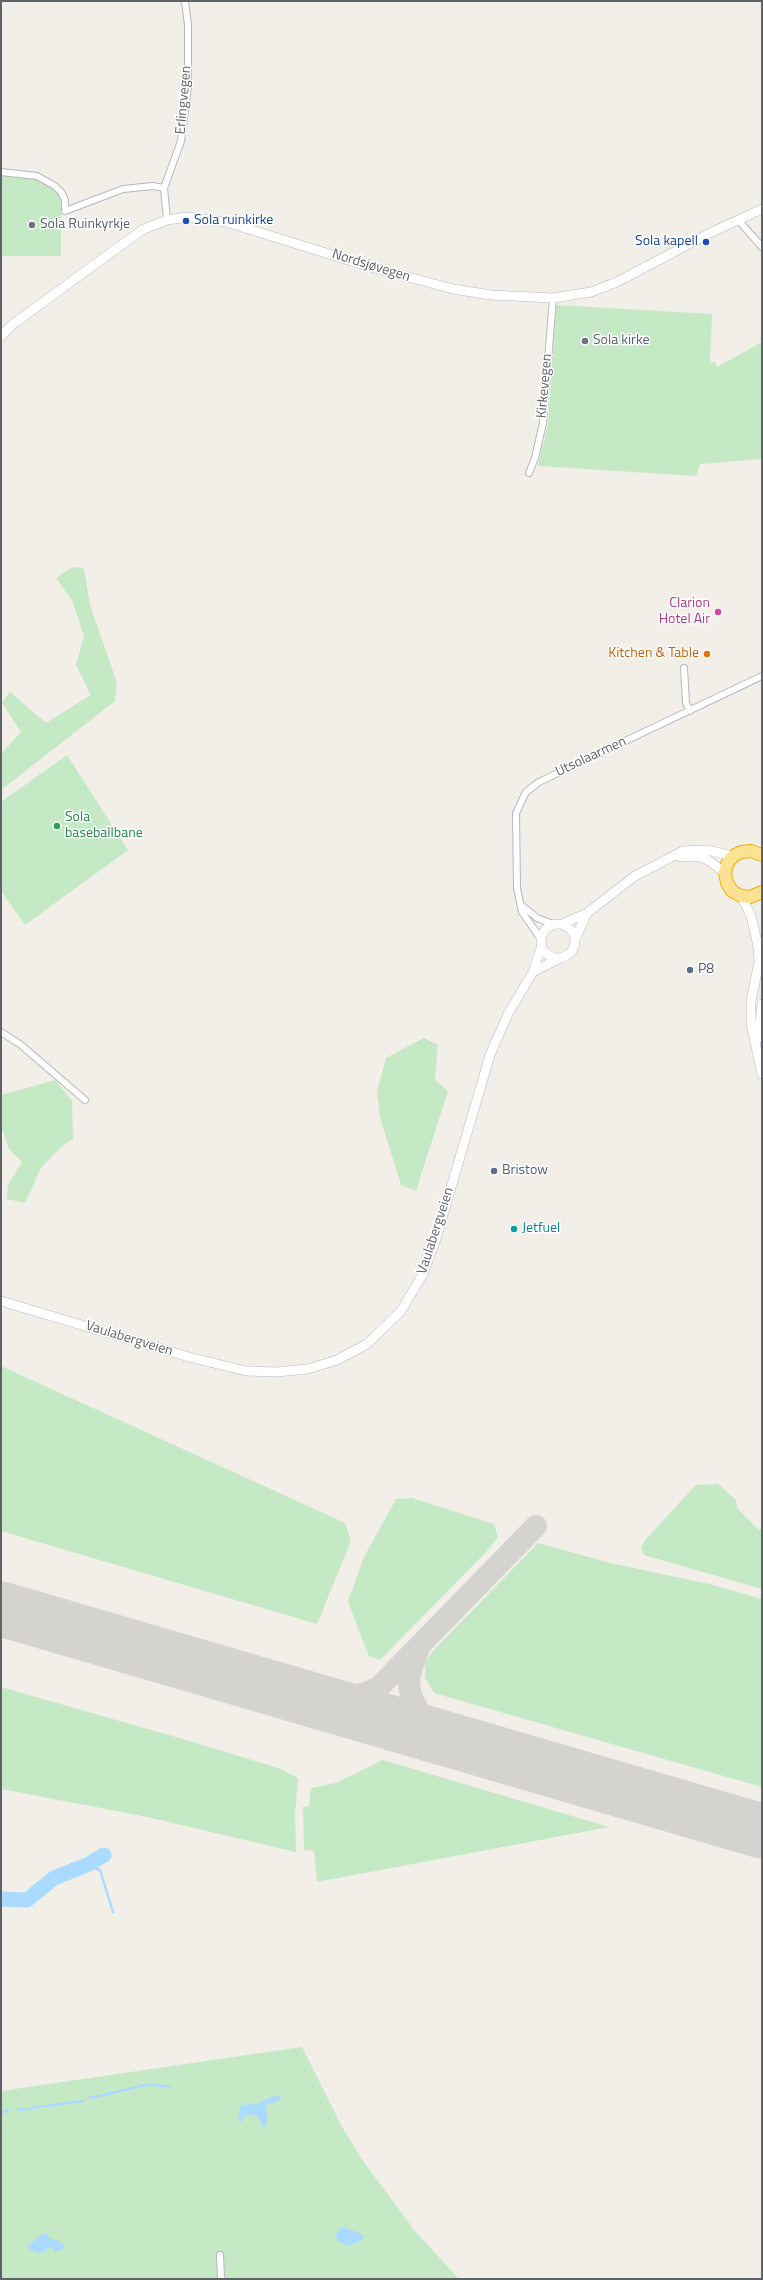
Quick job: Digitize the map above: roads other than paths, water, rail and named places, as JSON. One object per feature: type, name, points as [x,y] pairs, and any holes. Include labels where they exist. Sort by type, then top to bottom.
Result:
[{"type":"highway","points":[[758,851],[742,852],[733,856],[727,864],[725,874],[727,883],[732,891],[741,896],[750,897],[762,892]]},
{"type":"main road","name":"Nordsjøvegen","points":[[1,336],[12,325],[144,229],[167,220],[187,218],[226,222],[374,268],[453,289],[491,295],[553,298],[591,292],[616,282],[762,209]]},
{"type":"main road","points":[[560,958],[549,955],[541,942],[544,931],[586,913],[635,876],[683,852],[694,849],[707,850],[733,856]]},
{"type":"main road","points":[[673,857],[698,856],[708,860],[725,874]]},
{"type":"main road","points":[[741,896],[751,916],[758,946],[759,962],[751,1001],[751,1024],[762,1074]]},
{"type":"main road","points":[[533,972],[572,951],[575,939],[586,913]]},
{"type":"main road","points":[[558,924],[570,928],[575,939]]},
{"type":"main road","name":"Vaulabergveien","points":[[1,1301],[189,1357],[246,1371],[276,1372],[308,1369],[337,1360],[352,1353],[375,1337],[392,1322],[409,1301],[423,1274],[437,1236],[490,1054],[508,1014],[533,972],[541,942]]},
{"type":"main road","points":[[762,1004],[760,1024],[762,1038]]},
{"type":"street","name":"Erlingvegen","points":[[167,220],[164,188],[181,141],[188,87],[188,25],[185,1]]},
{"type":"street","points":[[1,172],[37,176],[55,186],[61,192],[65,200],[65,211],[123,189],[153,186],[164,188]]},
{"type":"street","points":[[738,220],[762,247]]},
{"type":"street","name":"Kirkevegen","points":[[529,473],[535,458],[543,423],[553,298]]},
{"type":"street","points":[[684,668],[686,702],[690,711]]},
{"type":"street","name":"Utsolaarmen","points":[[541,942],[522,912],[517,888],[516,813],[526,792],[539,782],[762,676]]},
{"type":"street","points":[[521,905],[537,918],[558,924]]},
{"type":"street","points":[[1,1032],[21,1045],[85,1100]]},
{"type":"street","points":[[220,2255],[221,2279]]},
{"type":"water","points":[[274,2096],[279,2096],[281,2100],[267,2105],[268,2120],[265,2127],[263,2127],[258,2117],[252,2114],[243,2116],[243,2120],[240,2122],[238,2117],[241,2105],[259,2103]]},
{"type":"water","points":[[340,2228],[346,2228],[362,2234],[364,2238],[350,2246],[341,2243],[337,2240],[336,2235]]},
{"type":"water","points":[[42,2234],[47,2234],[49,2238],[59,2241],[64,2246],[63,2249],[56,2252],[52,2248],[48,2247],[44,2252],[38,2253],[27,2247]]},
{"type":"waterway","points":[[1,1899],[27,1900],[54,1878],[87,1865],[104,1855]]},
{"type":"waterway","points":[[87,1865],[100,1870],[113,1912]]},
{"type":"waterway","points":[[90,2098],[150,2084],[169,2087]]},
{"type":"waterway","points":[[18,2110],[82,2101]]},
{"type":"waterway","points":[[1,2112],[8,2111]]},
{"type":"place","name":"Sola ruinkirke","points":[[186,221]]},
{"type":"place","name":"Sola Ruinkyrkje","points":[[32,225]]},
{"type":"place","name":"Sola kapell","points":[[706,242]]},
{"type":"place","name":"Sola kirke","points":[[585,341]]},
{"type":"place","name":"Clarion Hotel Air","points":[[718,612]]},
{"type":"place","name":"Kitchen & Table","points":[[707,654]]},
{"type":"place","name":"Sola baseballbane","points":[[57,826]]},
{"type":"place","name":"P8","points":[[690,970]]},
{"type":"place","name":"Bristow","points":[[494,1171]]},
{"type":"place","name":"Jetfuel","points":[[514,1229]]}]
